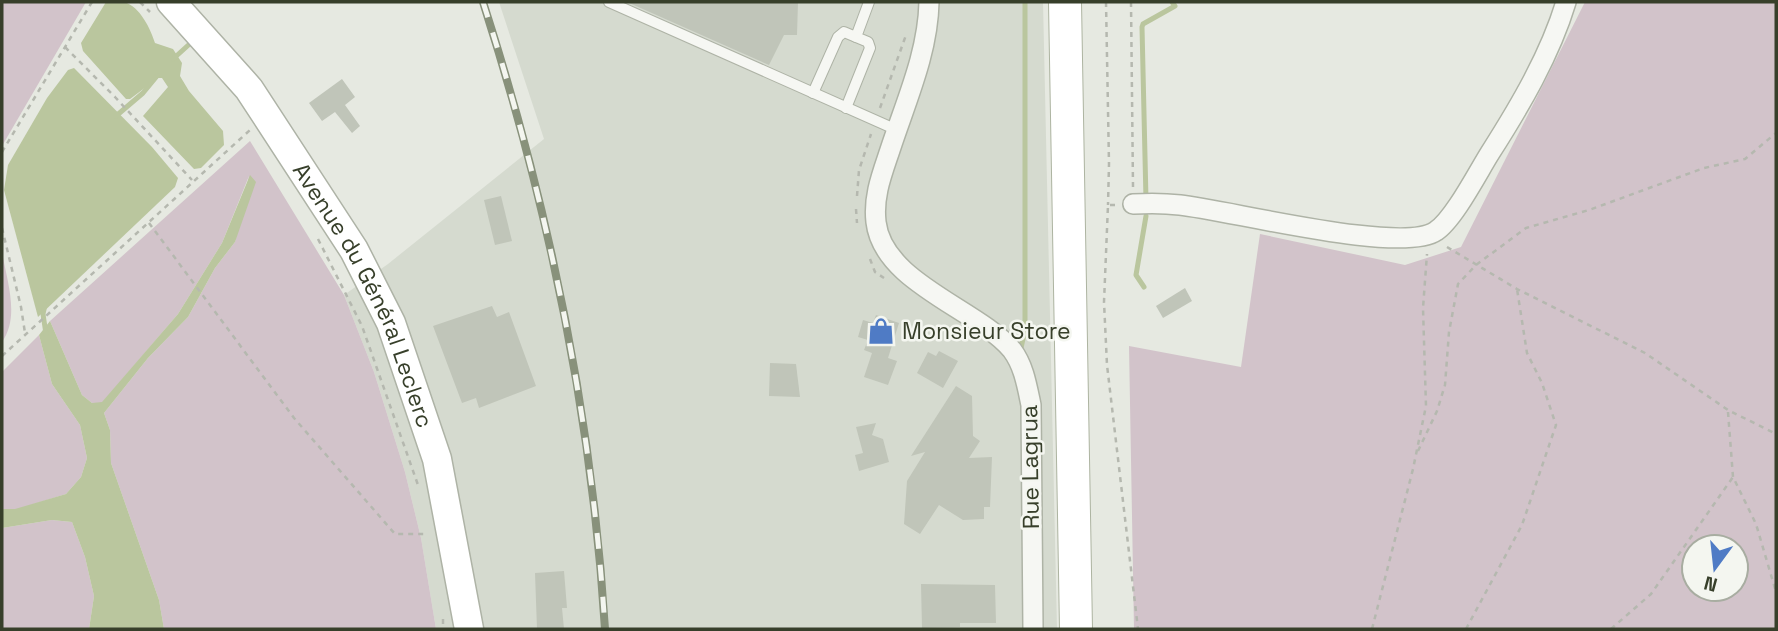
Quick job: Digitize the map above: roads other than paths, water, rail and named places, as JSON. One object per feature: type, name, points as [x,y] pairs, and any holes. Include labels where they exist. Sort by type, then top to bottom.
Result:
[{"type":"main road","points":[[1065,2],[1076,629]]},
{"type":"main road","name":"Avenue du Général Leclerc","points":[[189,22],[257,100],[354,250],[391,323],[437,458],[469,629]]},
{"type":"street","name":"Rue Lagrua","points":[[929,2],[926,42],[875,195],[876,225],[885,244],[911,278],[993,334],[1012,351],[1024,373],[1031,405],[1033,629]]},
{"type":"street","points":[[1133,204],[1183,205],[1362,236],[1412,237],[1436,232],[1445,223],[1507,127],[1552,42],[1566,2]]},
{"type":"lane","points":[[609,2],[897,130]]},
{"type":"lane","points":[[856,37],[869,2]]},
{"type":"lane","points":[[813,93],[838,37],[844,32],[856,37],[868,43],[870,48],[846,108]]},
{"type":"waterway","points":[[1020,353],[1025,329],[1025,2]]},
{"type":"waterway","points":[[1146,200],[1142,27],[1175,6],[1172,2]]},
{"type":"waterway","points":[[173,59],[194,40]]},
{"type":"waterway","points":[[116,116],[143,93],[157,76]]},
{"type":"waterway","points":[[1144,287],[1136,275],[1146,216]]},
{"type":"waterway","points":[[45,305],[43,314],[46,334]]},
{"type":"railway","points":[[483,2],[528,155],[564,312],[590,470],[605,629]]},
{"type":"place","name":"Monsieur Store","points":[[881,331]]}]
